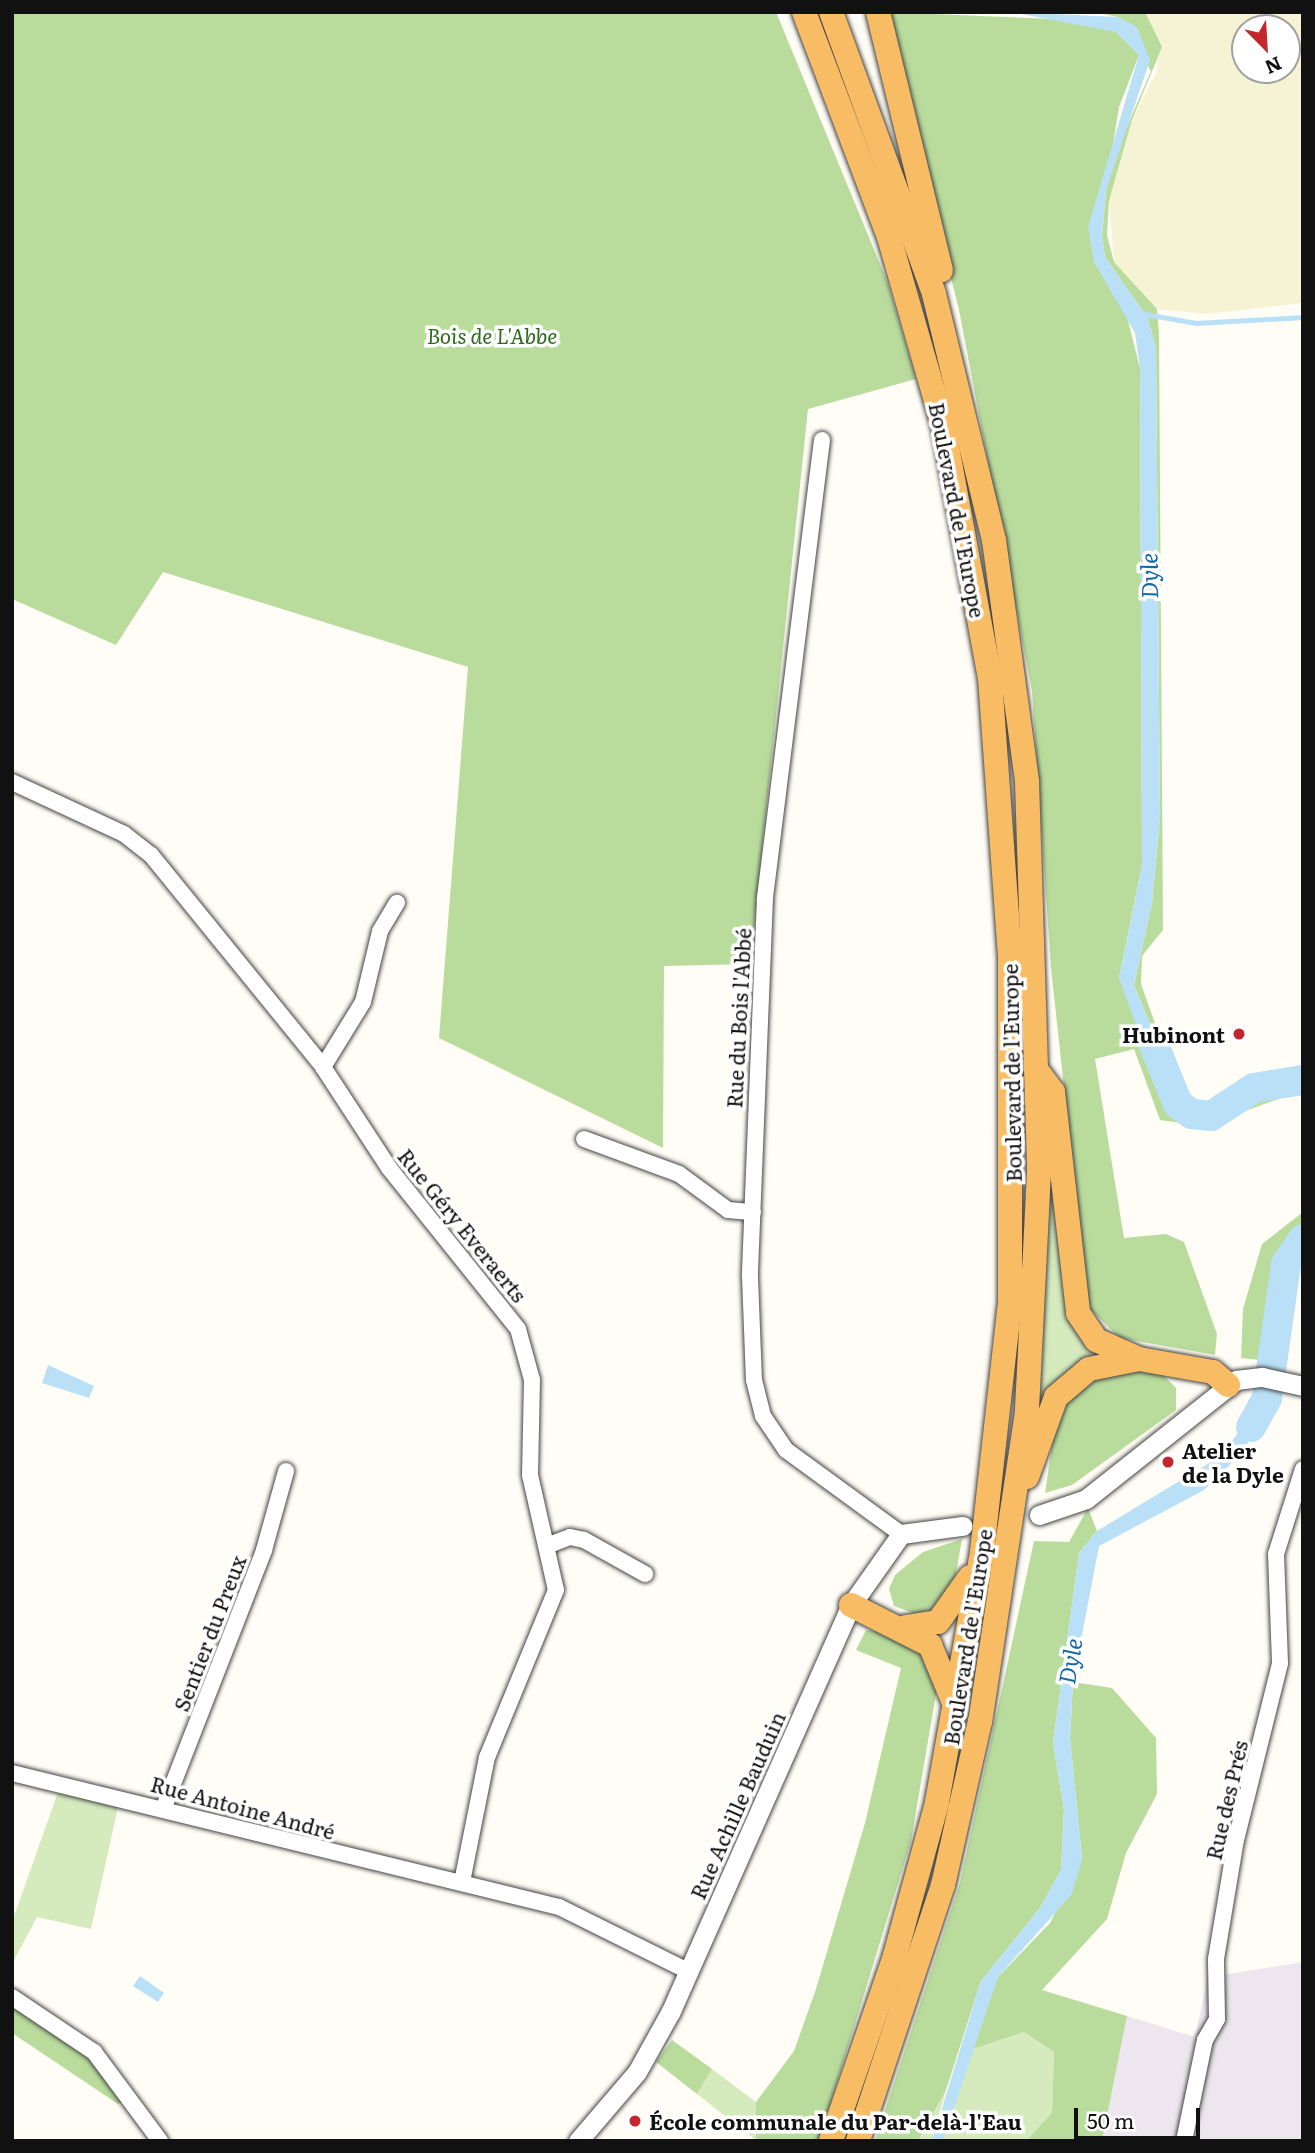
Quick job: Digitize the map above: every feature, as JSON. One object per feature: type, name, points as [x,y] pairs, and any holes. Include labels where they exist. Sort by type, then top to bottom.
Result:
[{"type":"highway","points":[[788,12],[818,45]]},
{"type":"highway","name":"Boulevard de l'Europe","points":[[804,12],[885,225],[943,425],[968,544],[1001,772],[1010,960],[1012,1232],[1000,1411],[982,1552],[956,1713],[899,1943],[831,2141]]},
{"type":"highway","name":"Boulevard de l'Europe","points":[[831,12],[934,294],[967,415],[1014,672],[1031,847],[1037,1071],[1035,1302],[1018,1492],[980,1721],[943,1885],[858,2141]]},
{"type":"highway","points":[[878,12],[941,270],[934,294]]},
{"type":"highway","points":[[1037,1071],[1054,1092],[1078,1313],[1096,1340],[1139,1359],[1213,1372],[1228,1385]]},
{"type":"highway","points":[[1018,1492],[1036,1462],[1056,1397],[1070,1381],[1112,1361],[1139,1359]]},
{"type":"highway","points":[[906,1627],[930,1627],[948,1615],[982,1552]]},
{"type":"highway","points":[[851,1605],[906,1627],[941,1658],[956,1713]]},
{"type":"street","name":"Rue du Bois l'Abbé","points":[[822,440],[771,828],[753,1212],[753,1367],[763,1416],[796,1460],[901,1534]]},
{"type":"street","name":"Rue Géry Everaerts","points":[[12,782],[145,848],[323,1067],[389,1168],[518,1329],[532,1380],[530,1475],[556,1571],[552,1609],[487,1757],[461,1882]]},
{"type":"street","points":[[323,1067],[363,1002],[380,931],[397,904]]},
{"type":"street","points":[[584,1139],[679,1174],[728,1210],[753,1212]]},
{"type":"street","points":[[1039,1515],[1086,1499],[1228,1385],[1262,1377],[1294,1384]]},
{"type":"street","name":"Rue des Prés","points":[[1184,2141],[1205,2040],[1217,2018],[1216,1959],[1236,1840],[1280,1663],[1276,1554],[1303,1469]]},
{"type":"street","name":"Sentier du Preux","points":[[164,1807],[264,1550],[286,1471]]},
{"type":"street","points":[[901,1534],[962,1526]]},
{"type":"street","name":"Rue Achille Bauduin","points":[[578,2141],[637,2072],[688,1971],[851,1605],[901,1534]]},
{"type":"street","points":[[549,1545],[570,1537],[584,1540],[645,1574]]},
{"type":"street","name":"Rue Antoine André","points":[[12,1773],[164,1807],[461,1882]]},
{"type":"street","points":[[461,1882],[559,1908],[688,1971]]},
{"type":"street","points":[[12,1997],[94,2052],[160,2141]]},
{"type":"shaded area","points":[[1145,12],[1303,12],[1303,303],[1206,314],[1157,309],[1114,262],[1109,201],[1132,120],[1158,69]]},
{"type":"shaded area","points":[[1303,1962],[1303,2141],[1102,2141],[1127,2016],[1195,2037],[1208,1977]]},
{"type":"green space","name":"Bois de L'Abbe","points":[[12,12],[776,12],[887,281],[916,379],[808,409],[750,964],[664,966],[663,1148],[439,1038],[468,667],[163,572],[116,645],[12,599]]},
{"type":"green space","points":[[885,12],[1076,20],[1116,32],[1139,55],[1119,107],[1094,262],[1124,305],[1140,368],[1142,865],[1119,978],[1172,1077],[1134,985],[1152,903],[1160,818],[1156,347],[1147,317],[1105,257],[1102,237],[1106,190],[1123,136],[1151,71],[1118,17],[1094,12],[1145,12],[1162,47],[1132,120],[1109,201],[1107,235],[1114,262],[1157,309],[1159,334],[1163,930],[1142,956],[1141,984],[1171,1068],[1193,1102],[1209,1104],[1300,1067],[1303,1090],[1203,1126],[1160,1120],[1134,1049],[1095,1059],[1124,1238],[1166,1234],[1184,1242],[1217,1334],[1215,1355],[1120,1338],[1088,1307],[1051,968],[1032,691],[959,310]]},
{"type":"green space","points":[[1048,1170],[1092,1346],[1091,1358],[1040,1403]]},
{"type":"green space","points":[[1303,1212],[1287,1363],[1241,1358],[1243,1309],[1262,1244]]},
{"type":"green space","points":[[1117,1366],[1161,1373],[1176,1388],[1176,1410],[1072,1485],[1045,1493],[1055,1425],[1072,1389]]},
{"type":"green space","points":[[1088,1508],[1097,1531],[1079,1553],[1053,1743],[1064,1810],[1061,1870],[1040,1908],[981,1981],[946,2090],[918,2141],[875,2141],[960,1883],[1034,1541],[1069,1542]]},
{"type":"green space","points":[[962,1539],[956,1574],[936,1609],[922,1616],[894,1606],[889,1589],[895,1575],[923,1552]]},
{"type":"green space","points":[[866,1630],[891,1634],[926,1652],[938,1682],[911,1841],[819,2141],[756,2141],[756,2102],[794,2051],[816,1989],[865,1823],[901,1668],[856,1650]]},
{"type":"green space","points":[[1073,1682],[1112,1688],[1156,1738],[1157,1794],[1126,1853],[1107,1919],[1042,1990],[1127,2016],[1102,2141],[1026,2141],[1052,2113],[1054,2052],[1024,2032],[970,2050],[998,1977],[1050,1923],[1082,1859],[1070,1738]]},
{"type":"green space","points":[[58,1792],[119,1803],[91,1929],[37,1917],[12,1964],[12,1922]]},
{"type":"green space","points":[[12,2003],[96,2060],[128,2100],[118,2104],[12,2033]]},
{"type":"green space","points":[[1024,2032],[1054,2052],[1052,2114],[1026,2141],[943,2141],[970,2050]]},
{"type":"green space","points":[[672,2040],[712,2069],[697,2094],[656,2062]]},
{"type":"green space","points":[[712,2069],[756,2102],[757,2141],[697,2094]]},
{"type":"green space","points":[[946,2090],[932,2141],[918,2141]]},
{"type":"water","points":[[1011,12],[1118,17],[1137,27],[1150,60],[1106,190],[1102,237],[1105,257],[1147,317],[1156,347],[1160,818],[1152,903],[1134,985],[1172,1078],[1155,1077],[1119,978],[1142,865],[1140,368],[1135,333],[1094,262],[1088,227],[1139,55],[1116,32]]},
{"type":"water","points":[[48,1365],[94,1386],[89,1398],[42,1383]]},
{"type":"water","points":[[1263,1390],[1275,1392],[1275,1401],[1240,1455],[1204,1490],[1099,1546],[1073,1682],[1070,1738],[1082,1859],[1072,1894],[998,1977],[943,2141],[932,2141],[981,1981],[1040,1908],[1061,1870],[1064,1810],[1053,1743],[1079,1553],[1097,1531],[1219,1457],[1258,1408]]},
{"type":"water","points":[[140,1976],[164,1993],[158,2002],[133,1986]]},
{"type":"waterway","points":[[1139,313],[1196,323],[1303,317]]},
{"type":"waterway","name":"Dyle","points":[[1152,1040],[1178,1104],[1192,1114],[1211,1116],[1254,1088],[1303,1080]]},
{"type":"waterway","name":"Dyle","points":[[1251,1427],[1267,1398],[1286,1264],[1303,1239]]},
{"type":"place","name":"Hubinont","points":[[1239,1034]]},
{"type":"place","name":"Atelier de la Dyle","points":[[1168,1462]]},
{"type":"place","name":"École communale du Par-delà-l'Eau","points":[[635,2121]]}]
